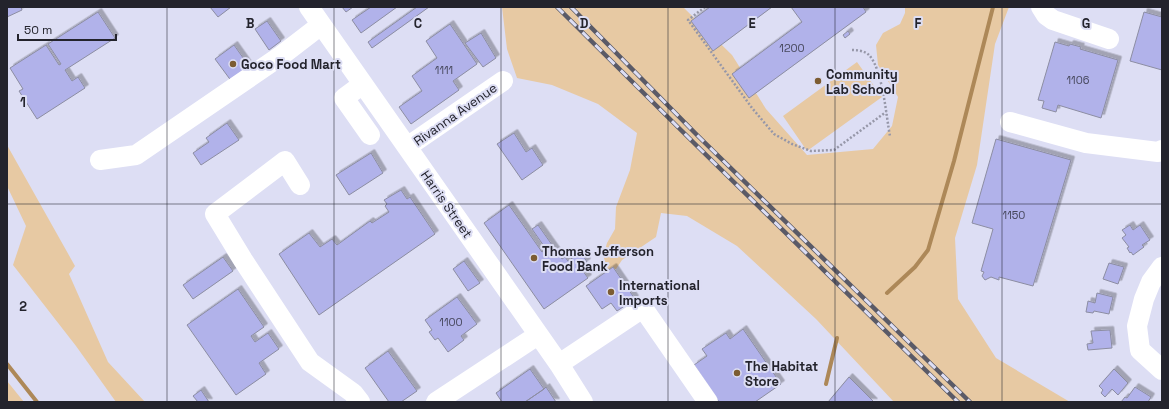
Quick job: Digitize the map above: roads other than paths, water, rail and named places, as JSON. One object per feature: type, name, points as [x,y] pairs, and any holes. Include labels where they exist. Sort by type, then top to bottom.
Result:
[{"type":"street","name":"Harris Street","points":[[309,7],[559,364],[583,402]]},
{"type":"street","points":[[1041,7],[1046,16],[1053,20],[1109,39]]},
{"type":"street","points":[[100,160],[136,155],[282,55],[321,25]]},
{"type":"street","name":"Rivanna Avenue","points":[[407,147],[502,81]]},
{"type":"street","points":[[363,84],[344,98],[370,135]]},
{"type":"street","points":[[1010,122],[1086,143],[1158,152],[1162,150]]},
{"type":"street","points":[[300,185],[285,161],[215,214],[243,260],[310,362],[353,393],[360,402]]},
{"type":"street","points":[[1162,267],[1148,288],[1137,326],[1140,350],[1162,370]]},
{"type":"street","points":[[559,364],[643,308],[708,402]]},
{"type":"street","points":[[436,402],[538,335]]},
{"type":"waterway","points":[[887,293],[915,267],[928,250],[954,161],[993,7]]},
{"type":"waterway","points":[[826,384],[837,338]]},
{"type":"waterway","points":[[7,364],[37,402]]},
{"type":"railway","points":[[557,7],[958,402]]},
{"type":"railway","points":[[571,7],[698,136],[970,402]]},
{"type":"place","name":"Goco Food Mart","points":[[233,64]]},
{"type":"place","name":"Community Lab School","points":[[818,81]]},
{"type":"place","name":"Thomas Jefferson Food Bank","points":[[534,258]]},
{"type":"place","name":"International Imports","points":[[611,292]]},
{"type":"place","name":"The Habitat Store","points":[[737,373]]}]
